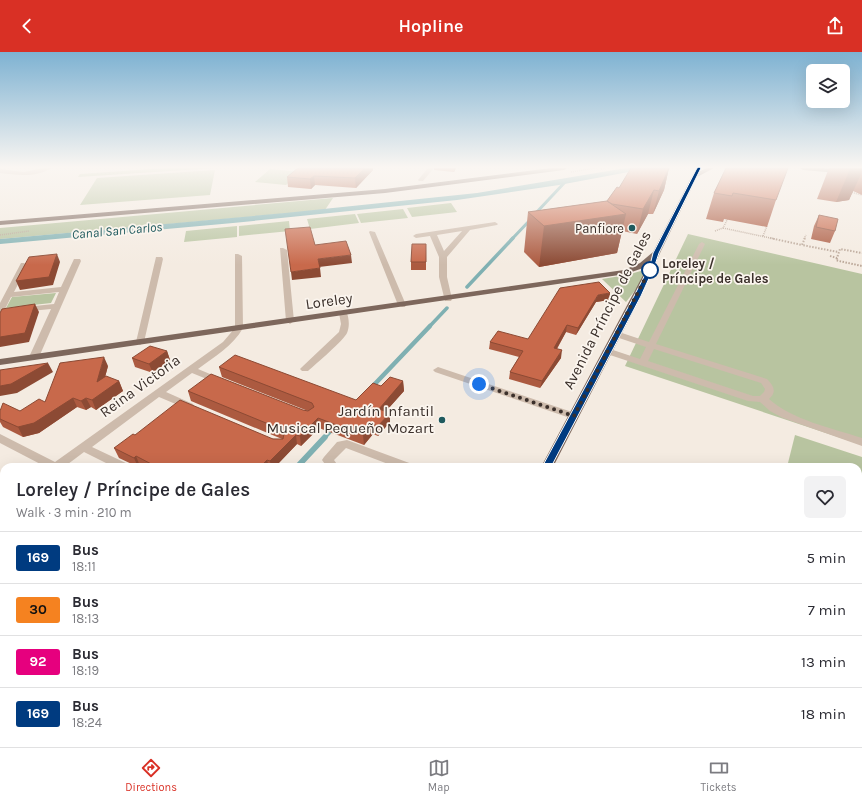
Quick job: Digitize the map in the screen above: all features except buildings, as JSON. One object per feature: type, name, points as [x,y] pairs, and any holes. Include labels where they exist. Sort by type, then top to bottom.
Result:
[{"type":"main road","points":[[0,223],[272,200]]},
{"type":"main road","name":"Avenida Príncipe de Gales","points":[[549,463],[652,265],[656,253],[683,200]]},
{"type":"main road","name":"Loreley","points":[[0,362],[343,314],[626,272],[643,265],[656,253]]},
{"type":"street","points":[[416,236],[495,224]]},
{"type":"street","points":[[443,258],[466,229]]},
{"type":"street","points":[[372,232],[402,305]]},
{"type":"street","points":[[433,234],[443,258],[443,277],[449,298]]},
{"type":"street","points":[[643,362],[702,244]]},
{"type":"street","points":[[283,250],[290,321]]},
{"type":"street","points":[[238,256],[239,328]]},
{"type":"street","points":[[140,342],[160,259]]},
{"type":"street","points":[[34,357],[77,261]]},
{"type":"street","points":[[0,312],[24,265]]},
{"type":"street","points":[[8,295],[64,289]]},
{"type":"street","points":[[0,312],[56,306]]},
{"type":"street","points":[[305,369],[343,333],[345,324],[343,314]]},
{"type":"street","name":"Reina Victoria","points":[[61,463],[231,340],[239,328]]},
{"type":"street","points":[[607,351],[752,399],[763,399],[767,397],[770,390],[769,385],[764,381],[616,334]]},
{"type":"street","points":[[190,369],[225,383]]},
{"type":"street","points":[[438,370],[574,416]]},
{"type":"street","points":[[158,393],[201,411]]},
{"type":"street","points":[[763,399],[774,409],[786,416],[862,442]]},
{"type":"street","points":[[0,438],[48,463]]},
{"type":"street","points":[[330,463],[328,460],[341,445],[347,444],[394,463]]},
{"type":"street","points":[[83,447],[116,463]]},
{"type":"path","points":[[723,228],[728,218]]},
{"type":"path","points":[[763,236],[767,226]]},
{"type":"path","points":[[715,231],[723,228],[838,252],[841,249],[862,253]]},
{"type":"path","points":[[802,245],[806,235]]},
{"type":"path","points":[[837,258],[838,252]]},
{"type":"path","points":[[830,256],[837,258],[836,260],[839,261],[862,266]]},
{"type":"green space","points":[[83,200],[139,200],[80,205]]},
{"type":"green space","points":[[306,200],[331,200],[325,210],[0,239],[0,228]]},
{"type":"green space","points":[[451,203],[457,212],[412,217],[407,208]]},
{"type":"green space","points":[[403,209],[408,218],[361,223],[357,214]]},
{"type":"green space","points":[[355,214],[359,223],[310,229],[307,219]]},
{"type":"green space","points":[[289,221],[290,231],[239,236],[239,226]]},
{"type":"green space","points":[[237,226],[237,237],[184,242],[186,231]]},
{"type":"green space","points":[[688,234],[862,274],[862,445],[625,366]]},
{"type":"green space","points":[[646,270],[640,284],[626,302],[602,279],[627,275]]},
{"type":"green space","points":[[56,293],[51,303],[6,308],[12,297]]},
{"type":"green space","points":[[795,435],[862,457],[862,463],[788,463]]},
{"type":"water","name":"Canal San Carlos","points":[[406,200],[453,200],[233,223],[0,244],[0,239]]},
{"type":"waterway","points":[[535,214],[548,200]]},
{"type":"waterway","points":[[512,239],[530,220]]},
{"type":"waterway","points":[[467,287],[513,238]]},
{"type":"waterway","points":[[429,327],[447,308]]},
{"type":"waterway","points":[[372,387],[430,326]]},
{"type":"waterway","points":[[324,438],[334,427]]},
{"type":"waterway","points":[[301,463],[325,437]]},
{"type":"bus line","name":"169","points":[[549,463],[637,296],[656,253],[684,200]]},
{"type":"place","name":"Panfiore","points":[[632,228]]},
{"type":"place","name":"Loreley / Príncipe de Gales","points":[[650,270]]},
{"type":"place","name":"Jardín Infantil Musical Pequeño Mozart","points":[[442,420]]},
{"type":"route","points":[[479,384],[574,416],[652,265],[650,270]]}]
